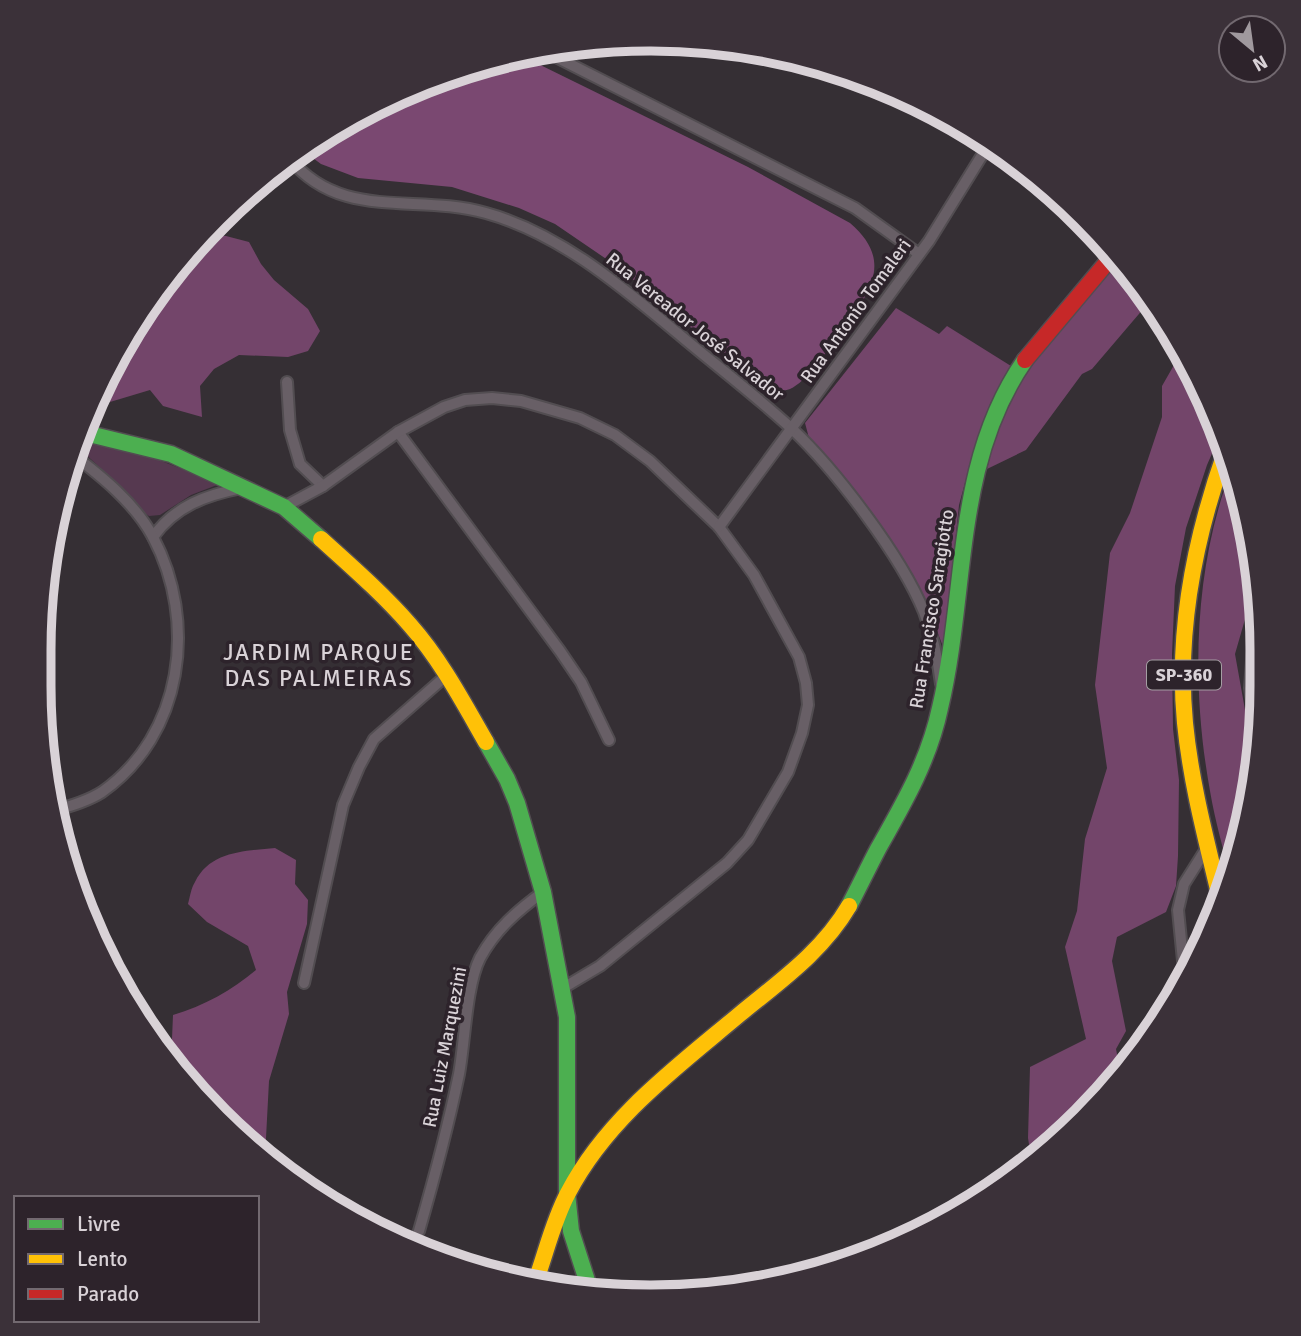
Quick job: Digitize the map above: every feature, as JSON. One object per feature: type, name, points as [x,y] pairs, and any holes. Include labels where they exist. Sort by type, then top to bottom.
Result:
[{"type":"street","points":[[558,58],[855,208],[919,254]]},
{"type":"street","name":"Rua Antonio Tomaleri","points":[[719,527],[919,254],[984,152]]},
{"type":"street","name":"Rua Vereador José Salvador","points":[[296,167],[320,186],[343,197],[370,202],[442,204],[485,212],[528,228],[608,277],[792,429],[841,484],[877,532],[906,577],[923,610],[936,646],[943,694]]},
{"type":"street","name":"Rua Francisco Saragiotto","points":[[567,1193],[587,1159],[642,1099],[812,954],[832,932],[848,907],[930,746],[953,643],[973,488],[987,435],[1001,398],[1027,357],[1107,262]]},
{"type":"street","points":[[287,382],[290,430],[300,464],[323,486]]},
{"type":"street","points":[[284,507],[323,486],[398,432],[444,407],[464,400],[492,398],[521,401],[580,418],[615,435],[650,461],[719,527],[754,575],[799,657],[806,683],[808,705],[802,733],[788,772],[748,840],[727,863],[600,966],[564,988]]},
{"type":"street","points":[[398,432],[560,651],[581,682],[609,740]]},
{"type":"street","points":[[91,435],[171,454],[284,507],[358,572],[402,617],[447,675],[507,779],[517,803],[543,892],[564,988],[568,1051],[567,1193],[571,1231],[588,1282]]},
{"type":"street","points":[[63,807],[99,793],[119,778],[147,748],[165,714],[173,688],[178,651],[177,613],[166,569],[153,537],[119,494],[82,462]]},
{"type":"street","name":"SP-360","points":[[1217,882],[1186,736],[1184,680],[1185,642],[1194,564],[1207,506],[1221,466]]},
{"type":"street","points":[[153,537],[163,523],[178,510],[214,493],[245,487]]},
{"type":"street","points":[[303,983],[343,805],[359,767],[374,739],[447,675]]},
{"type":"street","points":[[1183,960],[1178,910],[1184,884],[1208,846]]},
{"type":"street","name":"Rua Luiz Marquezini","points":[[419,1231],[448,1126],[460,1071],[469,1000],[479,961],[494,935],[512,915],[543,892]]},
{"type":"street","points":[[538,1275],[567,1193]]},
{"type":"shaded area","points":[[534,62],[748,167],[850,223],[864,238],[872,253],[872,281],[858,309],[803,380],[790,389],[770,389],[759,384],[618,267],[555,224],[519,208],[452,187],[358,178],[321,164],[311,156],[385,113],[458,83]]},
{"type":"shaded area","points":[[218,235],[249,242],[274,280],[308,309],[320,331],[308,351],[288,357],[239,355],[214,369],[200,386],[202,417],[163,406],[150,390],[105,401],[113,385],[152,317],[175,285]]},
{"type":"shaded area","points":[[1113,269],[1143,309],[1092,369],[1082,374],[1026,450],[987,469],[1001,414],[1027,367]]},
{"type":"shaded area","points":[[896,308],[939,334],[947,326],[1011,366],[990,404],[959,505],[944,649],[925,600],[899,554],[868,509],[809,438],[805,423]]},
{"type":"shaded area","points":[[1176,362],[1205,421],[1214,448],[1186,528],[1175,586],[1173,729],[1179,780],[1176,886],[1166,912],[1117,937],[1112,961],[1126,1031],[1116,1049],[1118,1060],[1075,1110],[1030,1149],[1030,1067],[1086,1039],[1065,947],[1077,911],[1085,839],[1107,768],[1095,685],[1110,553],[1130,513],[1162,417],[1162,386]]},
{"type":"shaded area","points":[[89,440],[151,457],[217,485],[191,495],[160,515],[149,516],[138,508],[120,486],[85,453]]},
{"type":"shaded area","points":[[1226,484],[1239,533],[1249,607],[1235,654],[1249,729],[1239,803],[1225,856],[1204,751],[1198,669],[1203,586],[1219,506]]},
{"type":"shaded area","points":[[275,848],[296,860],[295,884],[308,900],[307,924],[287,992],[289,1014],[269,1081],[266,1145],[226,1110],[170,1045],[173,1015],[217,997],[256,970],[248,946],[207,922],[188,904],[194,884],[210,864],[229,854]]},
{"type":"traffic: fast","points":[[849,906],[906,798],[929,746],[949,663],[974,485],[985,442],[1002,400],[1025,360]]},
{"type":"traffic: fast","points":[[91,435],[171,454],[284,507],[321,539]]},
{"type":"traffic: fast","points":[[486,742],[517,803],[543,892],[567,1017],[567,1193],[571,1231],[587,1282]]},
{"type":"traffic: slow","points":[[1216,883],[1191,768],[1185,723],[1183,653],[1190,584],[1205,516],[1221,466]]},
{"type":"traffic: slow","points":[[321,539],[378,592],[421,638],[451,682],[486,742]]},
{"type":"traffic: slow","points":[[538,1275],[568,1193],[602,1141],[668,1074],[813,952],[849,906]]},
{"type":"traffic: jam","points":[[1025,360],[1107,262]]},
{"type":"district","name":"JARDIM PARQUE DAS PALMEIRAS","points":[[319,665]]}]
